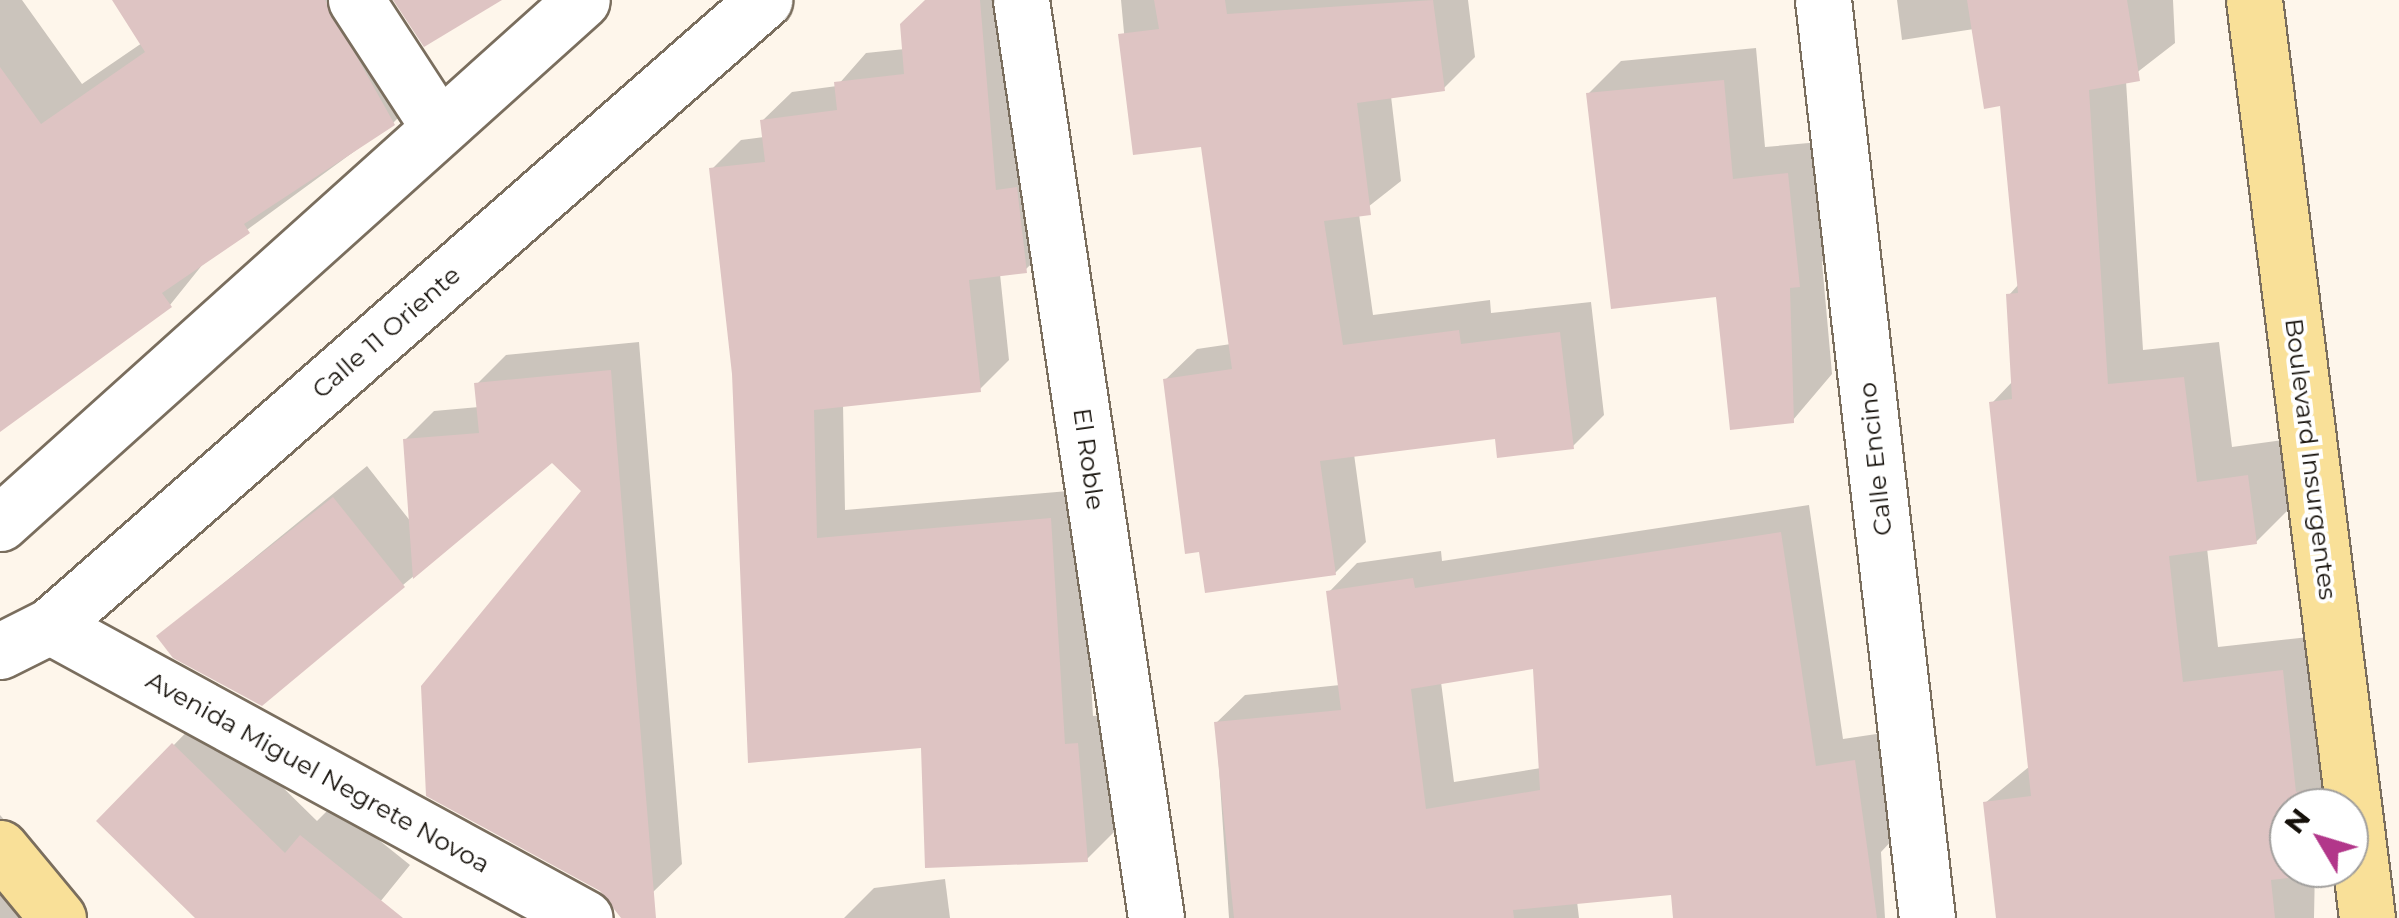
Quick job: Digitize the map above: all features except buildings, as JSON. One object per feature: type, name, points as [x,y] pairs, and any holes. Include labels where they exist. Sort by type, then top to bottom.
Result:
[{"type":"main road","name":"Boulevard Insurgentes","points":[[2254,0],[2367,918]]},
{"type":"main road","points":[[0,848],[58,918]]},
{"type":"street","points":[[356,0],[438,126]]},
{"type":"street","points":[[0,523],[582,0]]},
{"type":"street","name":"Calle 11 Oriente","points":[[0,651],[50,626],[764,0]]},
{"type":"street","name":"El Roble","points":[[1021,0],[1156,918]]},
{"type":"street","name":"Calle Encino","points":[[1823,0],[1928,918]]},
{"type":"street","name":"Avenida Miguel Negrete Novoa","points":[[50,626],[585,918]]}]
